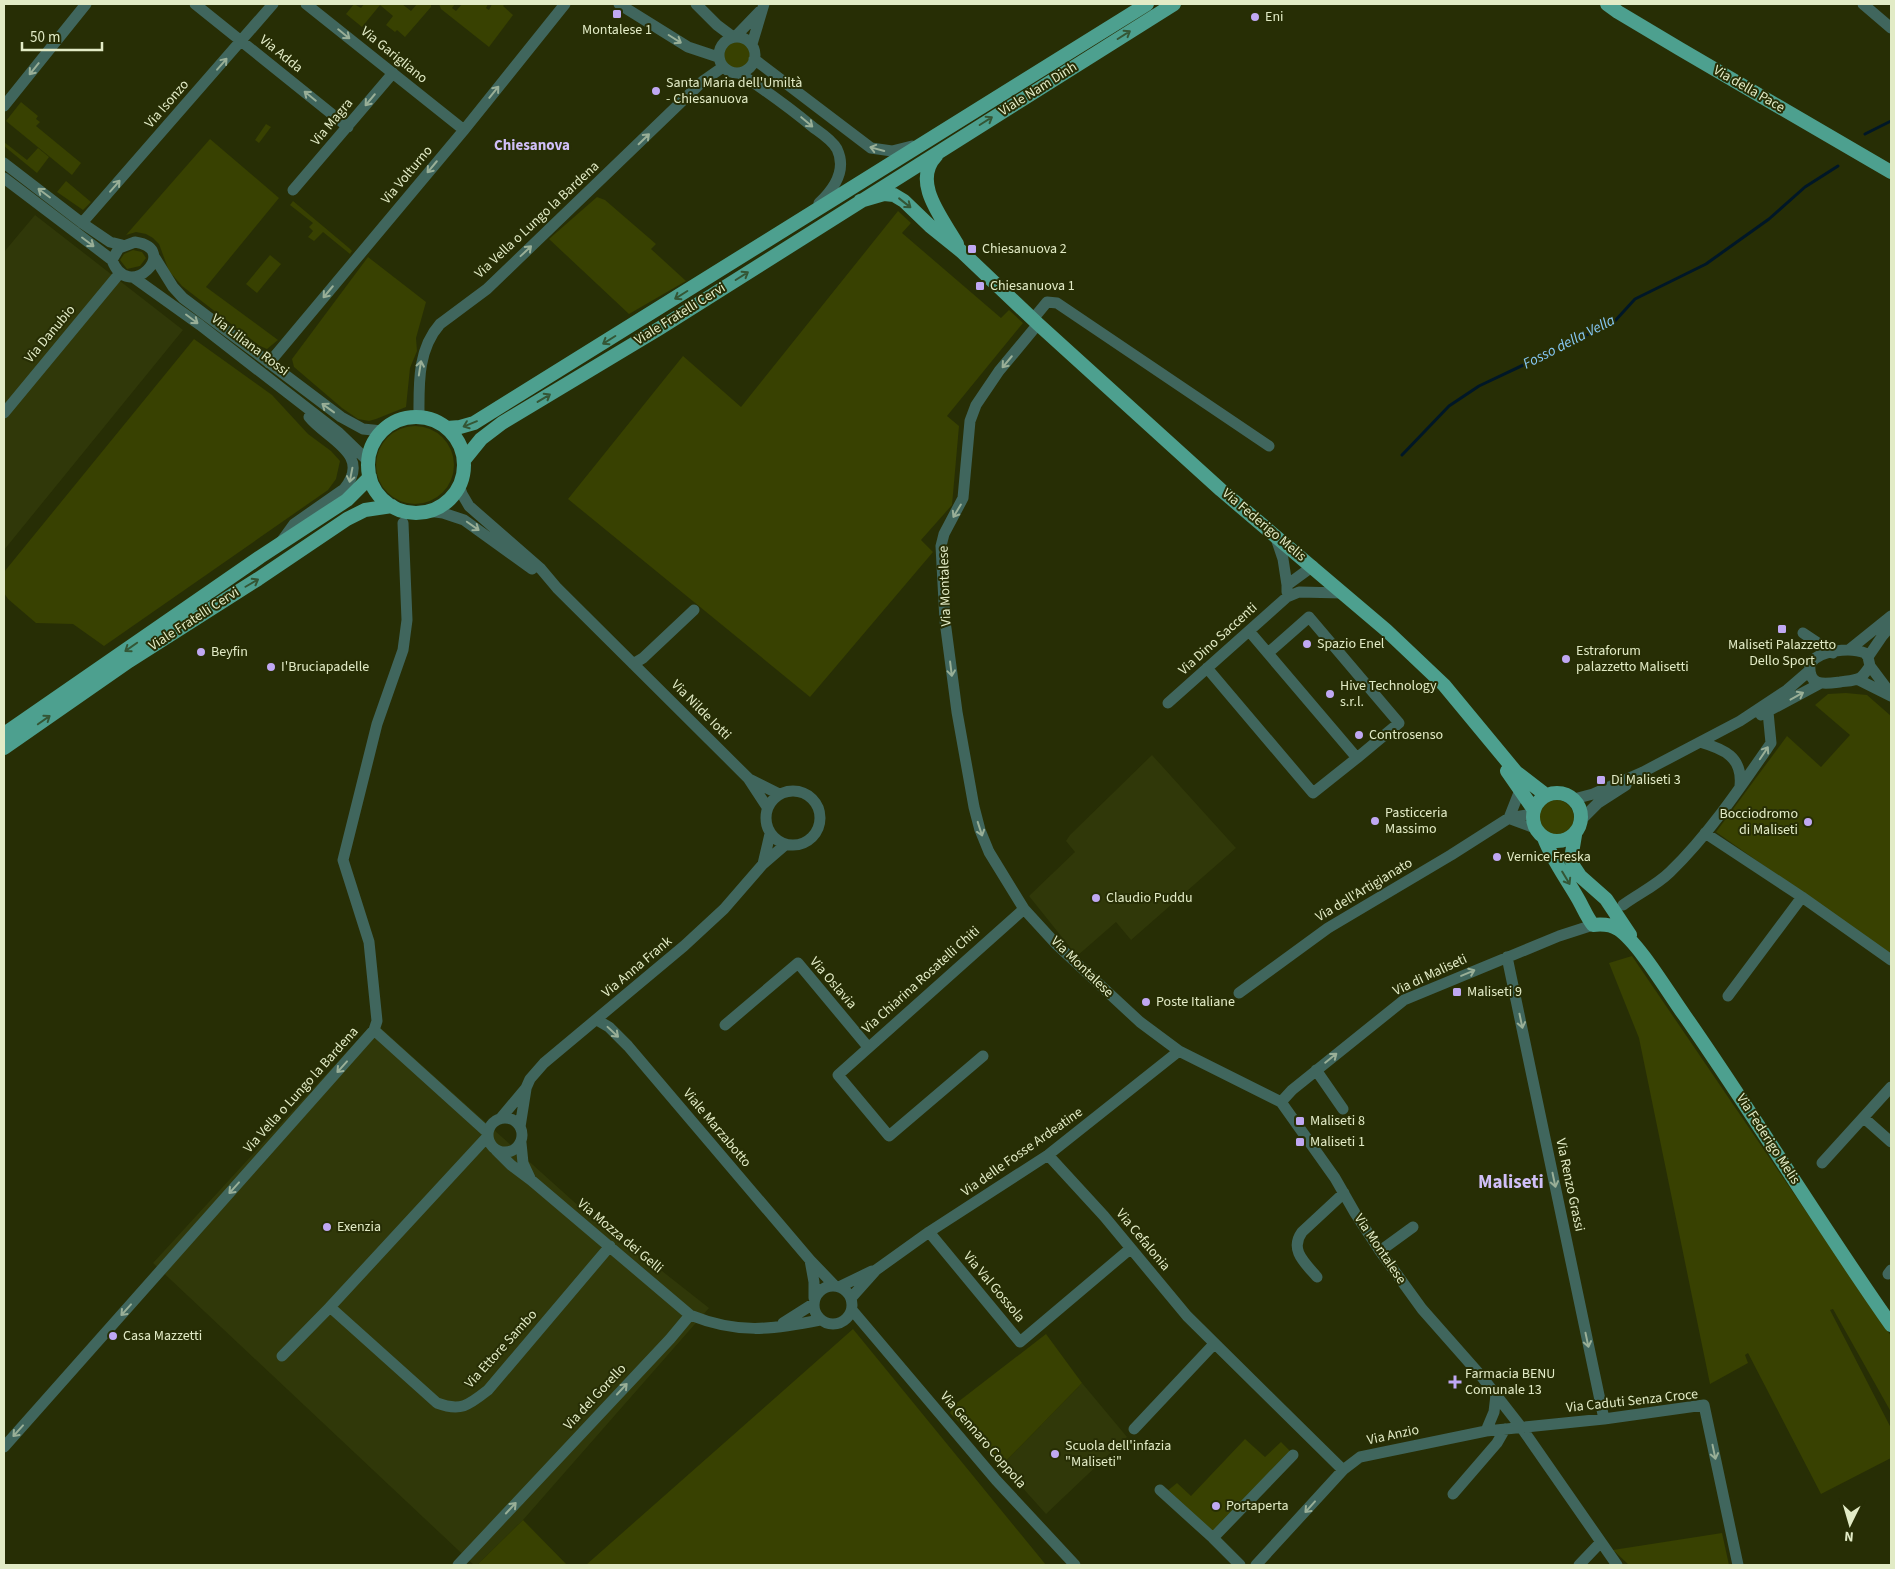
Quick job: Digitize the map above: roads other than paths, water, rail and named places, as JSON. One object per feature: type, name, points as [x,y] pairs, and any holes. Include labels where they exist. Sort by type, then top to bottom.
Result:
[{"type":"main road","name":"Viale Nam Dinh","points":[[877,173],[1147,4]]},
{"type":"main road","name":"Viale Nam Dinh","points":[[902,175],[1174,4]]},
{"type":"main road","name":"Via della Pace","points":[[1607,4],[1688,54],[1891,172]]},
{"type":"main road","points":[[945,147],[927,168],[927,188],[961,251]]},
{"type":"main road","name":"Viale Fratelli Cervi","points":[[447,428],[474,423],[811,212],[877,173]]},
{"type":"main road","name":"Viale Fratelli Cervi","points":[[4,748],[129,661],[258,579],[355,514],[365,510],[392,506],[413,512],[428,511],[443,504],[450,499],[459,485],[464,468],[464,460],[481,438],[502,423],[660,328],[902,175]]},
{"type":"main road","points":[[860,201],[884,194],[894,195],[904,201],[930,226],[961,251],[1035,322]]},
{"type":"main road","name":"Via Federigo Melis","points":[[1035,322],[1221,490],[1313,566],[1444,685],[1516,772],[1546,795]]},
{"type":"main road","points":[[392,506],[378,494],[370,477],[368,461],[372,445],[382,431],[399,420],[419,417],[429,418],[447,428],[458,442],[464,460]]},
{"type":"main road","name":"Viale Fratelli Cervi","points":[[4,734],[279,544],[348,500],[370,477]]},
{"type":"main road","name":"Via Federigo Melis","points":[[1484,731],[1499,760],[1534,812],[1540,833],[1549,850],[1593,922],[1618,930],[1629,939],[1642,955],[1715,1060],[1891,1325]]},
{"type":"main road","points":[[1534,812],[1537,804],[1546,795],[1561,793],[1574,799],[1582,812],[1582,819]]},
{"type":"main road","name":"Via Federigo Melis","points":[[1582,819],[1575,835],[1571,859],[1574,867],[1580,876],[1617,906],[1642,955]]},
{"type":"main road","points":[[1540,833],[1552,841],[1560,841],[1575,835]]},
{"type":"main road","points":[[1593,922],[1606,922],[1617,906]]},
{"type":"street","points":[[4,106],[86,4]]},
{"type":"street","name":"Via Adda","points":[[195,4],[348,127]]},
{"type":"street","name":"Via Isonzo","points":[[82,223],[273,4]]},
{"type":"street","name":"Via Garigliano","points":[[306,4],[464,130]]},
{"type":"street","name":"Via Volturno","points":[[269,363],[464,130],[565,4]]},
{"type":"street","points":[[619,4],[688,47],[721,62],[733,73],[739,73],[749,68],[754,59],[755,54],[752,44],[763,7]]},
{"type":"street","points":[[696,4],[717,25],[734,37],[744,38],[752,44]]},
{"type":"street","points":[[1866,5],[1891,28]]},
{"type":"street","points":[[721,62],[720,46],[724,41],[734,37],[763,7]]},
{"type":"street","points":[[754,59],[871,148],[892,152],[924,143]]},
{"type":"street","name":"Via Vella o Lungo la Bardena","points":[[419,417],[420,370],[430,338],[440,324],[487,289],[721,62]]},
{"type":"street","name":"Via Magra","points":[[294,190],[393,73]]},
{"type":"street","points":[[739,73],[782,100],[825,136],[837,149],[840,165],[837,181],[828,195],[811,212]]},
{"type":"street","name":"Via Liliana Rossi","points":[[4,163],[110,242],[122,245],[135,242],[146,244],[154,253],[155,258],[173,287],[183,298],[353,425],[362,429],[382,431]]},
{"type":"street","points":[[4,178],[112,260],[120,274]]},
{"type":"street","points":[[112,260],[115,252],[122,245]]},
{"type":"street","points":[[133,277],[149,269],[155,258]]},
{"type":"street","name":"Via Liliana Rossi","points":[[120,274],[125,277],[133,277],[184,313],[346,438],[368,461]]},
{"type":"street","name":"Via Danubio","points":[[4,413],[120,274]]},
{"type":"street","name":"Via Montalese","points":[[1269,446],[1057,303],[1047,302],[976,405],[970,421],[963,498],[944,534],[941,546],[945,621],[952,680],[974,807],[980,830],[992,857],[1024,910],[1057,945],[1140,1022],[1179,1051],[1282,1102],[1335,1178],[1380,1251],[1422,1309],[1521,1427],[1616,1565]]},
{"type":"street","points":[[279,544],[294,524],[344,489],[350,483],[352,474],[350,455],[345,447],[312,420],[294,398]]},
{"type":"street","points":[[459,485],[462,494],[470,506],[542,569],[557,588]]},
{"type":"street","points":[[428,511],[443,513],[464,520],[557,588]]},
{"type":"street","name":"Via Vella o Lungo la Bardena","points":[[4,1447],[374,1030],[377,1021],[369,942],[342,860],[377,724],[403,650],[407,620],[403,523]]},
{"type":"street","points":[[1274,534],[1283,559],[1287,591]]},
{"type":"street","points":[[1299,592],[1313,566]]},
{"type":"street","name":"Via Dino Saccenti","points":[[1168,703],[1249,631],[1313,566]]},
{"type":"street","name":"Via Nilde Iotti","points":[[557,588],[748,778]]},
{"type":"street","name":"Via Dino Saccenti","points":[[1287,591],[1343,593]]},
{"type":"street","points":[[633,664],[643,658],[694,610]]},
{"type":"street","points":[[1574,799],[1593,794],[1643,772],[1740,721],[1787,690],[1822,654],[1850,649],[1891,616]]},
{"type":"street","points":[[1207,668],[1313,793],[1399,723],[1310,617],[1268,652]]},
{"type":"street","points":[[1740,721],[1768,712],[1821,683],[1862,677],[1883,635],[1891,626]]},
{"type":"street","points":[[1249,631],[1357,758]]},
{"type":"street","points":[[1821,683],[1814,680],[1803,633],[1833,653]]},
{"type":"street","points":[[1850,649],[1865,653],[1891,695]]},
{"type":"street","points":[[1857,679],[1891,695]]},
{"type":"street","points":[[1617,906],[1668,874],[1705,833],[1740,788],[1771,743],[1768,712]]},
{"type":"street","points":[[1700,742],[1724,751],[1736,761],[1741,776],[1740,788]]},
{"type":"street","points":[[1582,819],[1598,803],[1623,788],[1643,772]]},
{"type":"street","points":[[748,778],[779,794]]},
{"type":"street","points":[[748,778],[767,807]]},
{"type":"street","points":[[1520,790],[1509,818],[1540,833]]},
{"type":"street","points":[[797,791],[813,799],[818,807],[820,825],[810,840],[794,846],[776,840],[770,834],[766,826],[765,816],[767,807],[779,794],[797,791]]},
{"type":"street","name":"Via dell'Artigianato","points":[[1239,993],[1328,928],[1509,818],[1534,812]]},
{"type":"street","points":[[1705,833],[1802,897],[1891,960]]},
{"type":"street","points":[[763,864],[770,834]]},
{"type":"street","name":"Via Anna Frank","points":[[491,1136],[526,1088],[530,1079],[544,1063],[684,946],[724,909],[763,864],[785,844]]},
{"type":"street","points":[[1728,996],[1802,897]]},
{"type":"street","name":"Via Chiarina Rosatelli Chiti","points":[[983,1056],[889,1136],[838,1075],[1024,910]]},
{"type":"street","name":"Via di Maliseti","points":[[1282,1102],[1292,1090],[1404,1000],[1593,922]]},
{"type":"street","name":"Via Renzo Grassi","points":[[1508,956],[1604,1419]]},
{"type":"street","name":"Via Oslavia","points":[[725,1026],[798,963],[868,1047]]},
{"type":"street","name":"Viale Marzabotto","points":[[597,1020],[609,1027],[628,1046],[810,1260],[837,1286]]},
{"type":"street","points":[[374,1030],[479,1123],[507,1152],[513,1151],[521,1143]]},
{"type":"street","name":"Via delle Fosse Ardeatine","points":[[851,1298],[876,1270],[929,1232],[1048,1155],[1179,1051]]},
{"type":"street","points":[[1316,1070],[1343,1110]]},
{"type":"street","name":"Via Anna Frank","points":[[521,1143],[522,1132],[520,1126],[526,1088]]},
{"type":"street","points":[[1822,1163],[1891,1088]]},
{"type":"street","points":[[1864,1118],[1891,1142]]},
{"type":"street","points":[[282,1356],[491,1136],[512,1119],[520,1126]]},
{"type":"street","name":"Via Mozza dei Gelli","points":[[491,1136],[511,1165],[610,1246],[690,1315]]},
{"type":"street","name":"Via Mozza dei Gelli","points":[[521,1143],[523,1164],[531,1180]]},
{"type":"street","name":"Via Cefalonia","points":[[1048,1155],[1187,1316],[1343,1470]]},
{"type":"street","points":[[1317,1277],[1298,1251],[1297,1239],[1302,1232],[1344,1193]]},
{"type":"street","points":[[1380,1251],[1413,1227]]},
{"type":"street","name":"Via Val Gossola","points":[[929,1232],[1020,1342],[1130,1249]]},
{"type":"street","name":"Via Ettore Sambo","points":[[330,1307],[437,1403],[447,1407],[461,1408],[470,1405],[488,1390],[610,1246]]},
{"type":"street","points":[[779,1326],[814,1301],[824,1287],[837,1286],[848,1292],[851,1298],[852,1310],[845,1320],[834,1324],[820,1320],[815,1314],[814,1301],[814,1282],[810,1260]]},
{"type":"street","name":"Via delle Fosse Ardeatine","points":[[837,1286],[876,1270]]},
{"type":"street","name":"Via Gennaro Coppola","points":[[852,1310],[996,1480],[1075,1565]]},
{"type":"street","points":[[690,1315],[712,1324],[738,1328],[763,1328],[820,1320]]},
{"type":"street","name":"Via del Gorello","points":[[458,1565],[670,1339],[690,1315]]},
{"type":"street","name":"Via Gennaro Coppola","points":[[845,1320],[871,1332]]},
{"type":"street","points":[[1134,1429],[1214,1344]]},
{"type":"street","points":[[1486,1431],[1494,1412],[1496,1395]]},
{"type":"street","name":"Via Caduti Senza Croce","points":[[1521,1427],[1604,1419],[1704,1405],[1738,1565]]},
{"type":"street","name":"Via Anzio","points":[[1262,1563],[1343,1470],[1360,1457],[1486,1431],[1521,1427]]},
{"type":"street","points":[[1453,1494],[1497,1443],[1505,1429]]},
{"type":"street","points":[[1213,1538],[1293,1455]]},
{"type":"street","points":[[1160,1490],[1240,1565]]},
{"type":"street","points":[[1579,1565],[1600,1543]]},
{"type":"waterway","name":"Fosso della Vella","points":[[1865,134],[1891,121]]},
{"type":"waterway","name":"Fosso della Vella","points":[[1402,455],[1449,406],[1479,386],[1614,322],[1635,299],[1706,264],[1769,219],[1805,187],[1838,166]]},
{"type":"place","name":"Montalese 1","points":[[617,14]]},
{"type":"place","name":"Eni","points":[[1255,17]]},
{"type":"place","name":"Santa Maria dell'Umiltà - Chiesanuova","points":[[656,91]]},
{"type":"place","name":"Chiesanuova 2","points":[[972,249]]},
{"type":"place","name":"Chiesanuova 1","points":[[980,286]]},
{"type":"place","name":"Maliseti Palazzetto Dello Sport","points":[[1782,629]]},
{"type":"place","name":"Spazio Enel","points":[[1307,644]]},
{"type":"place","name":"Beyfin","points":[[201,652]]},
{"type":"place","name":"Estraforum palazzetto Malisetti","points":[[1566,659]]},
{"type":"place","name":"I'Bruciapadelle","points":[[271,667]]},
{"type":"place","name":"Hive Technology s.r.l.","points":[[1330,694]]},
{"type":"place","name":"Controsenso","points":[[1359,735]]},
{"type":"place","name":"Di Maliseti 3","points":[[1601,780]]},
{"type":"place","name":"Pasticceria Massimo","points":[[1375,821]]},
{"type":"place","name":"Bocciodromo di Maliseti","points":[[1808,822]]},
{"type":"place","name":"Vernice Freska","points":[[1497,857]]},
{"type":"place","name":"Claudio Puddu","points":[[1096,898]]},
{"type":"place","name":"Maliseti 9","points":[[1457,992]]},
{"type":"place","name":"Poste Italiane","points":[[1146,1002]]},
{"type":"place","name":"Maliseti 8","points":[[1300,1121]]},
{"type":"place","name":"Maliseti 1","points":[[1300,1142]]},
{"type":"place","name":"Exenzia","points":[[327,1227]]},
{"type":"place","name":"Casa Mazzetti","points":[[113,1336]]},
{"type":"place","name":"Farmacia BENU Comunale 13","points":[[1455,1382]]},
{"type":"place","name":"Scuola dell'infazia \"Maliseti\"","points":[[1055,1454]]},
{"type":"place","name":"Portaperta","points":[[1216,1506]]},
{"type":"district","name":"Chiesanova","points":[[532,145]]},
{"type":"district","name":"Maliseti","points":[[1511,1182]]}]
